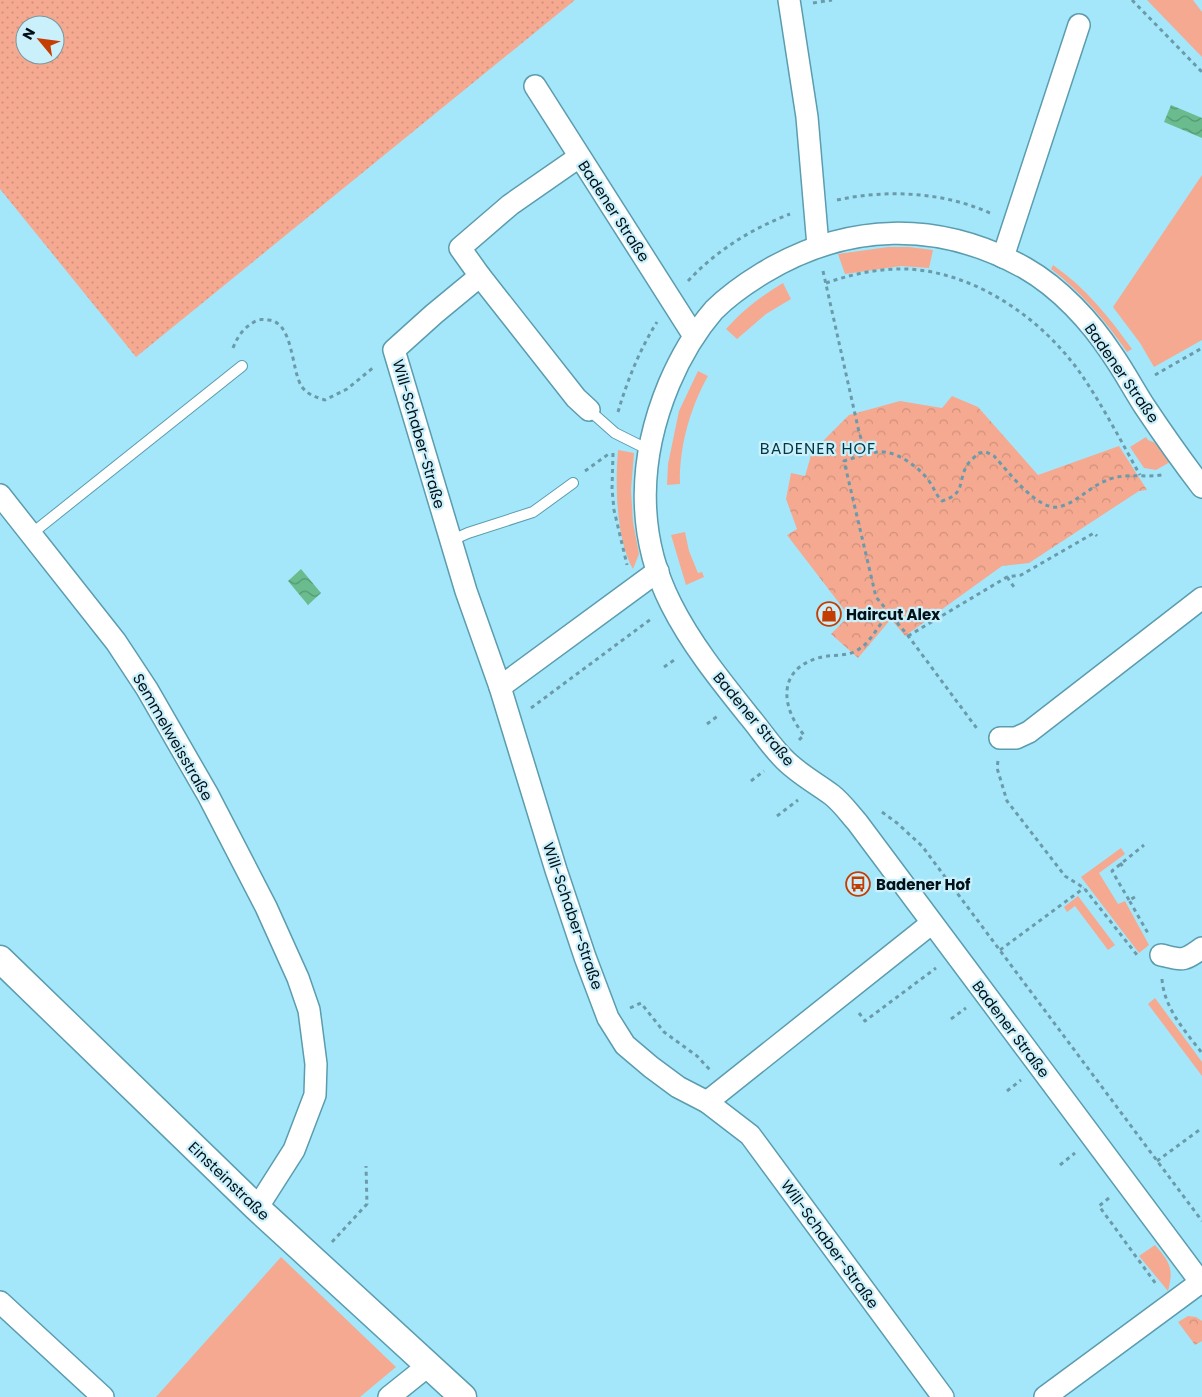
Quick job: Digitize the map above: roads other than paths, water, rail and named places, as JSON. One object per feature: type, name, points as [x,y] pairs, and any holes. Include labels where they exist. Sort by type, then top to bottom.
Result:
[{"type":"street","points":[[789,0],[807,117],[818,246]]},
{"type":"street","points":[[1003,257],[1079,25]]},
{"type":"street","name":"Badener Straße","points":[[535,86],[694,336]]},
{"type":"street","points":[[579,157],[510,205],[460,248],[576,398],[589,410]]},
{"type":"street","name":"Badener Straße","points":[[1201,1283],[857,822],[835,798],[782,758],[724,685],[690,638],[671,604],[658,571],[645,509],[646,473],[650,439],[661,404],[675,370],[694,336],[715,309],[745,284],[778,264],[818,246],[854,237],[886,233],[945,237],[967,243],[1003,257],[1029,270],[1053,288],[1079,312],[1112,354],[1145,407],[1202,487]]},
{"type":"street","name":"Will-Schaber-Straße","points":[[480,276],[394,350],[450,541],[500,687],[556,870],[608,1018],[626,1045],[678,1087],[707,1102],[750,1135],[942,1397]]},
{"type":"street","name":"Semmelweisstraße","points":[[0,495],[116,642],[147,689],[208,795],[266,907],[298,978],[309,1010],[316,1064],[315,1095],[294,1150],[257,1208]]},
{"type":"street","points":[[500,687],[658,571]]},
{"type":"street","points":[[1000,738],[1016,738],[1029,732],[1202,598]]},
{"type":"street","points":[[707,1102],[932,923]]},
{"type":"street","points":[[1161,955],[1181,960],[1188,958],[1202,948]]},
{"type":"street","name":"Einsteinstraße","points":[[0,959],[257,1208],[463,1397]]},
{"type":"street","points":[[1045,1397],[1201,1283]]},
{"type":"street","points":[[0,1302],[103,1397]]},
{"type":"street","points":[[389,1397],[429,1365]]},
{"type":"lane","points":[[30,535],[242,366]]},
{"type":"lane","points":[[589,410],[615,433],[649,450]]},
{"type":"lane","points":[[450,541],[468,533],[533,512],[573,483]]},
{"type":"water","points":[[1171,105],[1202,118],[1202,138],[1164,122]]},
{"type":"water","points":[[301,569],[321,593],[308,605],[288,581]]},
{"type":"place","name":"Haircut Alex","points":[[829,614]]},
{"type":"place","name":"Badener Hof","points":[[858,884]]},
{"type":"district","name":"BADENER HOF","points":[[818,448]]}]
